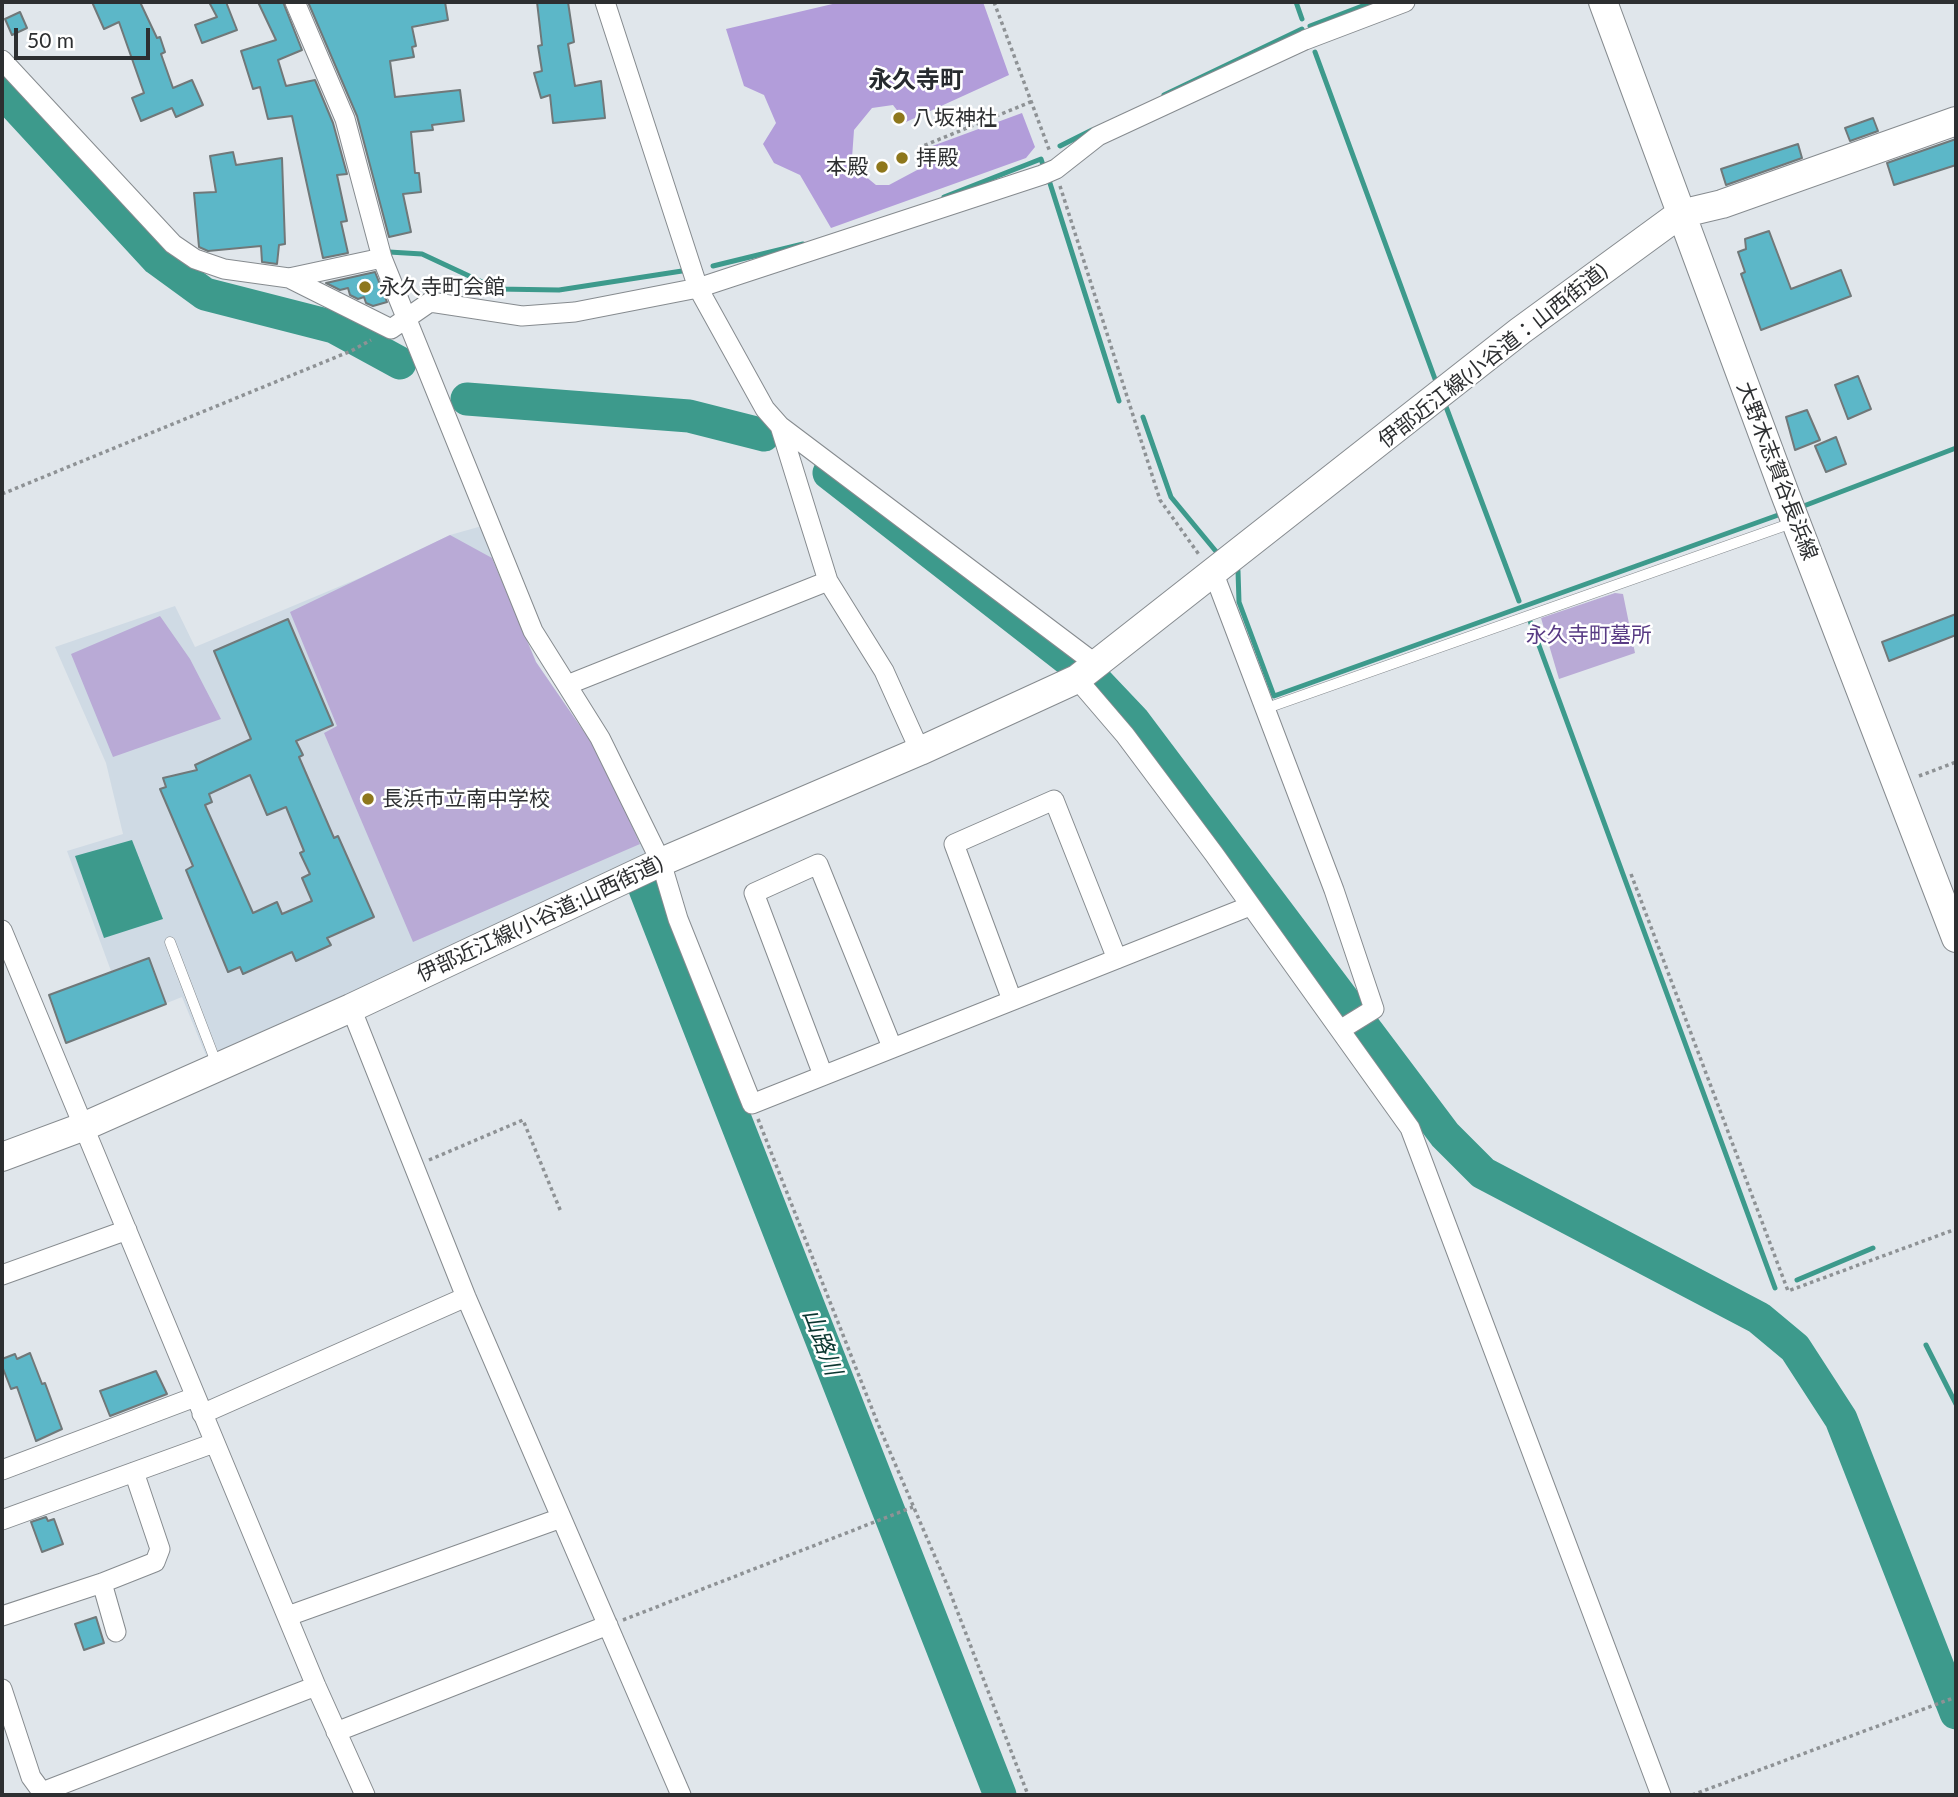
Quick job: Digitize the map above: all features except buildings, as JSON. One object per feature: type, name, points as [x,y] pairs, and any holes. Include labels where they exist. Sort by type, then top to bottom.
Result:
[{"type":"main road","name":"大野木志賀谷長浜線","points":[[1603,2],[1796,522],[1956,938]]},
{"type":"main road","name":"伊部近江線(小谷道：山西街道)","points":[[1089,671],[1520,331],[1680,214],[1722,204],[1956,121]]},
{"type":"main road","name":"伊部近江線(小谷道;山西街道)","points":[[2,1157],[85,1126],[217,1065],[351,1008],[661,862],[920,751],[1089,671]]},
{"type":"street","points":[[295,2],[345,119],[382,258],[408,316],[533,631],[600,738],[661,862],[678,919],[752,1104],[1250,906]]},
{"type":"street","points":[[606,2],[698,288],[765,409],[780,426],[1089,671],[1125,735],[1409,1128],[1661,1795]]},
{"type":"street","points":[[2,60],[173,244],[195,259],[224,269],[289,278],[391,329],[430,302],[522,316],[575,312],[698,288],[1049,172],[1098,136],[1305,40],[1405,2]]},
{"type":"street","points":[[289,278],[382,258]]},
{"type":"street","points":[[780,426],[828,581],[884,671],[920,751]]},
{"type":"street","points":[[1225,566],[1267,708],[1334,890],[1374,1009],[1340,1030]]},
{"type":"street","points":[[567,685],[828,581]]},
{"type":"street","points":[[1012,1000],[954,844],[1054,800],[1116,958]]},
{"type":"street","points":[[823,1075],[754,893],[818,863],[892,1047]]},
{"type":"street","points":[[2,930],[85,1126],[198,1406],[365,1795]]},
{"type":"street","points":[[351,1008],[466,1297],[681,1795]]},
{"type":"street","points":[[2,1275],[127,1230]]},
{"type":"street","points":[[2,1470],[198,1406],[466,1297]]},
{"type":"street","points":[[2,1520],[214,1443]]},
{"type":"street","points":[[2,1616],[102,1583],[155,1562],[160,1549],[134,1472]]},
{"type":"street","points":[[288,1616],[561,1518]]},
{"type":"street","points":[[102,1583],[116,1632]]},
{"type":"street","points":[[336,1732],[608,1625]]},
{"type":"street","points":[[2,1689],[7,1727],[31,1777],[42,1792],[316,1686]]},
{"type":"lane","points":[[1267,708],[1796,522]]},
{"type":"lane","points":[[170,942],[217,1065]]},
{"type":"path","points":[[994,2],[1033,101],[1049,172],[1160,500],[1225,566]]},
{"type":"path","points":[[918,148],[1033,101]]},
{"type":"path","points":[[2,494],[351,351]]},
{"type":"path","points":[[1897,785],[1956,762]]},
{"type":"path","points":[[1631,874],[1788,1291],[1956,1228]]},
{"type":"path","points":[[752,1104],[878,1424],[948,1587],[1028,1795]]},
{"type":"path","points":[[414,1166],[523,1120],[561,1212]]},
{"type":"path","points":[[608,1625],[913,1507]]},
{"type":"path","points":[[1692,1795],[1956,1697]]},
{"type":"shaded area","name":"八坂神社","points":[[841,2],[983,2],[1009,75],[906,122],[893,105],[872,108],[854,130],[852,158],[865,176],[876,185],[889,185],[919,169],[916,152],[1022,113],[1035,147],[1026,158],[831,228],[800,175],[774,163],[763,144],[776,123],[764,95],[744,86],[726,29]]},
{"type":"shaded area","name":"長浜市立南中学校","points":[[482,526],[536,662],[600,755],[650,859],[207,1058],[182,997],[66,1043],[50,998],[111,971],[67,851],[123,834],[106,763],[55,647],[175,606],[195,647],[362,577],[450,535]]},
{"type":"shaded area","points":[[132,840],[163,919],[104,938],[75,856]]},
{"type":"green space","points":[[450,535],[492,558],[536,662],[600,755],[640,844],[413,942],[324,733],[337,726],[290,612]]},
{"type":"green space","name":"永久寺町墓所","points":[[1615,593],[1623,594],[1635,653],[1559,679],[1541,618]]},
{"type":"green space","points":[[160,616],[190,659],[221,719],[113,757],[71,654]]},
{"type":"waterway","points":[[1296,2],[1302,19]]},
{"type":"waterway","points":[[1310,26],[1373,2]]},
{"type":"waterway","points":[[1164,95],[1302,29]]},
{"type":"waterway","points":[[1315,52],[1435,379]]},
{"type":"waterway","points":[[2,91],[157,259],[205,294],[334,327],[400,363]]},
{"type":"waterway","points":[[1060,146],[1092,130]]},
{"type":"waterway","points":[[72,167],[85,158]]},
{"type":"waterway","points":[[944,197],[1041,159],[1044,168]]},
{"type":"waterway","points":[[1048,177],[1119,401]]},
{"type":"waterway","points":[[713,266],[803,244]]},
{"type":"waterway","points":[[389,252],[422,254],[497,289],[559,290],[682,271]]},
{"type":"waterway","points":[[467,399],[689,416],[764,435]]},
{"type":"waterway","points":[[1445,404],[1519,601]]},
{"type":"waterway","points":[[1143,417],[1171,497],[1219,555]]},
{"type":"waterway","points":[[1801,507],[1956,448]]},
{"type":"waterway","points":[[829,473],[1096,681],[1133,720],[1445,1135],[1483,1173],[1759,1318],[1795,1348],[1841,1419],[1956,1713]]},
{"type":"waterway","points":[[1232,566],[1238,571],[1239,602],[1274,696],[1781,514]]},
{"type":"waterway","points":[[1530,621],[1775,1288]]},
{"type":"waterway","name":"山路川","points":[[645,889],[1000,1795]]},
{"type":"waterway","points":[[1797,1280],[1873,1248]]},
{"type":"waterway","points":[[1926,1345],[1956,1404]]},
{"type":"place","name":"八坂神社","points":[[899,118]]},
{"type":"place","name":"拝殿","points":[[902,158]]},
{"type":"place","name":"本殿","points":[[882,167]]},
{"type":"place","name":"永久寺町会館","points":[[365,287]]},
{"type":"place","name":"長浜市立南中学校","points":[[368,799]]},
{"type":"district","name":"永久寺町","points":[[916,80]]}]
